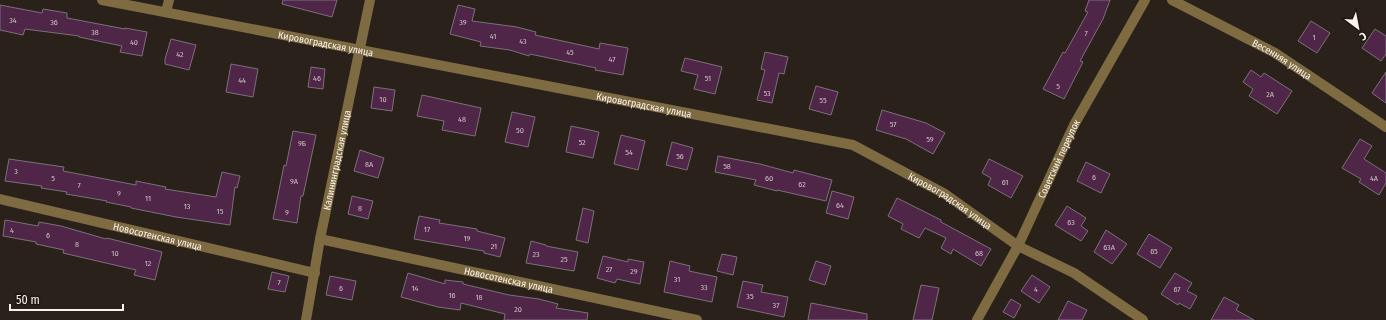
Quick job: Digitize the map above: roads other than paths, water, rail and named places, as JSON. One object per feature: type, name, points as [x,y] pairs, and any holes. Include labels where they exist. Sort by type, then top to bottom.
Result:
[{"type":"street","name":"Кировоградская улица","points":[[102,0],[853,145],[945,194],[1018,246],[1074,273],[1143,320]]},
{"type":"street","points":[[166,12],[169,0]]},
{"type":"street","name":"Калининградская улица","points":[[306,320],[320,239],[370,0]]},
{"type":"street","name":"Советский переулок","points":[[977,320],[1018,246],[1074,125],[1145,0]]},
{"type":"street","name":"Весенняя улица","points":[[1172,0],[1275,53],[1386,128]]},
{"type":"street","name":"Новосотенская улица","points":[[0,200],[315,273]]},
{"type":"street","name":"Новосотенская улица","points":[[320,239],[698,320]]}]
